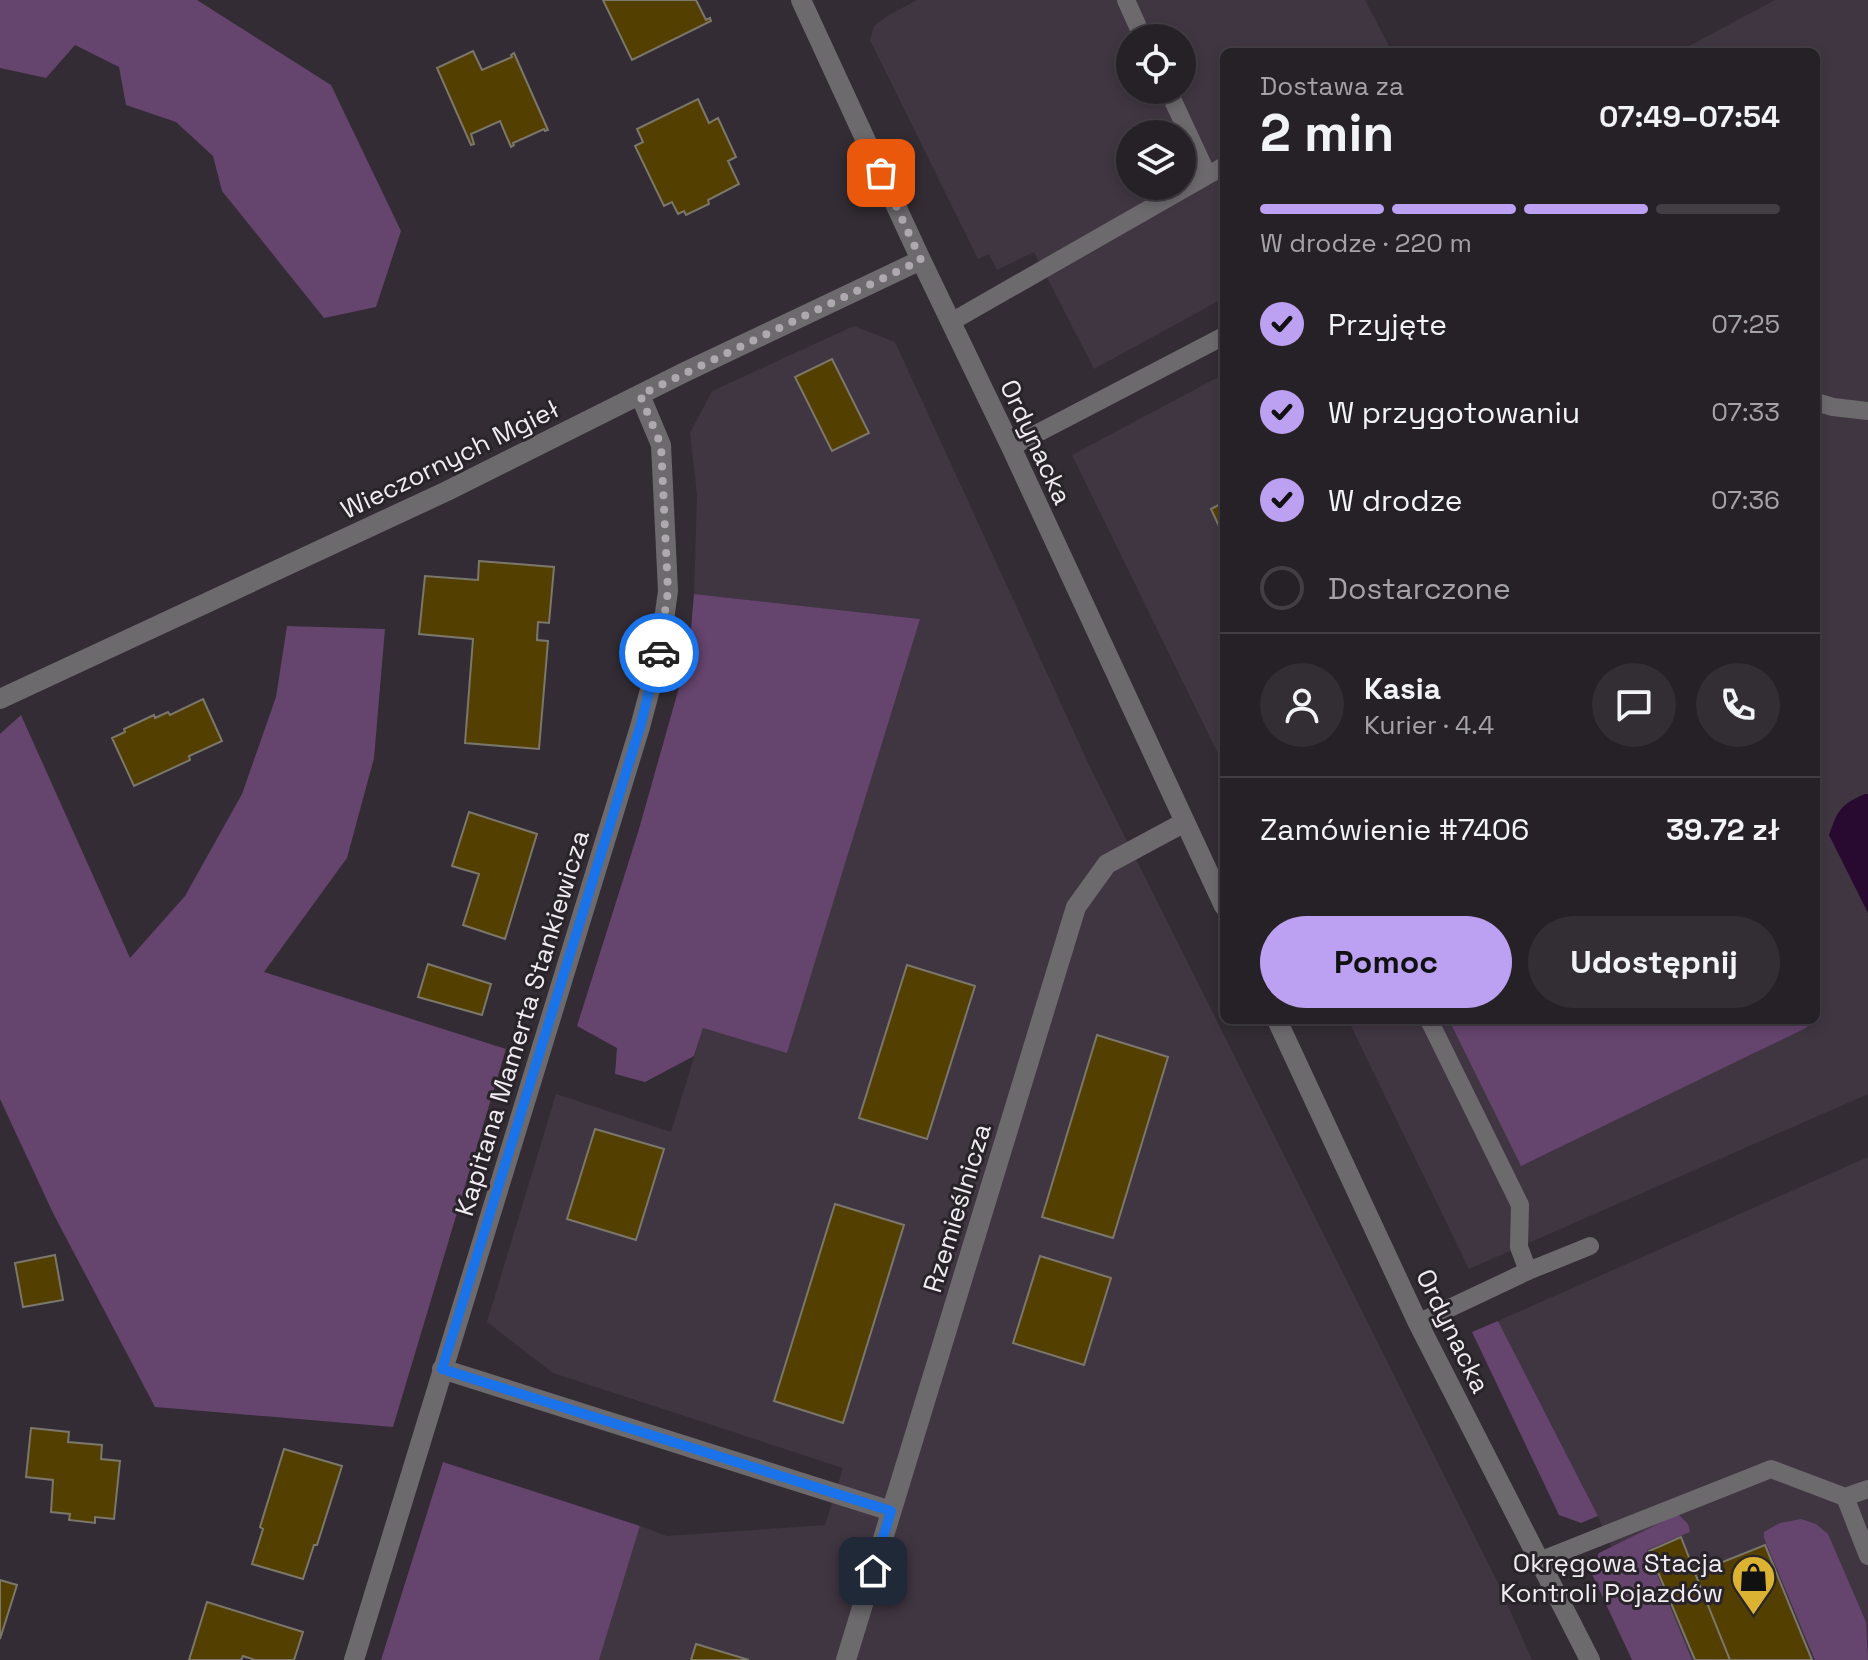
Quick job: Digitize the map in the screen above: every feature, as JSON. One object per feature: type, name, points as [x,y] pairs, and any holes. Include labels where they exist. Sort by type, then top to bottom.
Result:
[{"type":"street","name":"Ordynacka","points":[[801,0],[1220,897]]},
{"type":"street","name":"Wieczornych Mgieł","points":[[0,699],[447,491],[921,260]]},
{"type":"street","name":"Kapitana Mamerta Stankiewicza","points":[[354,1660],[640,727],[659,656],[668,591],[661,445],[640,395]]},
{"type":"street","name":"Rzemieślnicza","points":[[846,1660],[1076,907],[1107,864],[1185,822]]},
{"type":"street","name":"Ordynacka","points":[[1279,1024],[1418,1323],[1590,1660]]},
{"type":"street","points":[[442,1369],[891,1511]]},
{"type":"lane","points":[[1126,0],[1137,24]]},
{"type":"lane","points":[[951,322],[1216,170],[1176,104]]},
{"type":"lane","points":[[1011,447],[1220,338]]},
{"type":"lane","points":[[1820,403],[1868,411]]},
{"type":"lane","points":[[1431,1024],[1520,1205],[1519,1247],[1528,1271]]},
{"type":"lane","points":[[1418,1323],[1528,1271],[1590,1246]]},
{"type":"lane","points":[[1539,1561],[1771,1469],[1845,1497],[1868,1489]]},
{"type":"lane","points":[[1845,1497],[1868,1556]]},
{"type":"shaded area","points":[[0,0],[197,0],[331,85],[401,231],[376,307],[324,318],[222,191],[213,156],[176,122],[126,105],[119,67],[75,45],[46,78],[0,68]]},
{"type":"shaded area","points":[[917,0],[1365,0],[1390,48],[1220,48],[1220,300],[1094,369],[1034,252],[997,270],[989,254],[978,259],[870,40],[874,26]]},
{"type":"shaded area","points":[[1775,0],[1868,0],[1868,1094],[1469,1269],[1350,1024],[1820,1024],[1820,48],[1685,48]]},
{"type":"shaded area","points":[[854,326],[895,342],[1090,767],[1498,1583],[1532,1660],[599,1660],[640,1526],[667,1536],[825,1525],[843,1468],[553,1373],[487,1322],[556,1094],[671,1132],[703,1028],[787,1052],[919,619],[694,594],[697,494],[690,433],[712,391]]},
{"type":"shaded area","points":[[1220,376],[1220,758],[1072,455]]},
{"type":"shaded area","points":[[694,594],[920,619],[787,1053],[703,1028],[694,1056],[645,1082],[615,1074],[617,1048],[577,1026],[639,829],[689,652]]},
{"type":"shaded area","points":[[287,626],[385,629],[374,758],[347,858],[264,972],[506,1049],[393,1427],[155,1407],[53,1213],[0,1099],[0,734],[21,715],[130,958],[185,896],[242,794],[276,697]]},
{"type":"shaded area","points":[[1868,794],[1868,913],[1829,835],[1841,809]]},
{"type":"shaded area","points":[[1451,1024],[1810,1024],[1806,1028],[1521,1166]]},
{"type":"shaded area","points":[[1868,1157],[1868,1660],[1660,1660],[1598,1516],[1498,1321]]},
{"type":"shaded area","points":[[1498,1321],[1598,1516],[1581,1523],[1559,1515],[1472,1332]]},
{"type":"shaded area","points":[[443,1462],[640,1526],[599,1660],[381,1660]]},
{"type":"shaded area","points":[[1678,1514],[1688,1524],[1690,1532],[1647,1550],[1692,1660],[1632,1660],[1591,1572],[1599,1553]]},
{"type":"shaded area","points":[[1801,1519],[1816,1524],[1828,1534],[1866,1622],[1868,1660],[1815,1660],[1764,1538],[1764,1532],[1780,1523]]},
{"type":"building","points":[[603,0],[696,0],[706,20],[710,18],[711,21],[632,60]]},
{"type":"building","points":[[473,51],[482,70],[512,57],[514,53],[548,130],[513,143],[511,147],[500,121],[471,134],[474,144],[471,145],[437,68]]},
{"type":"building","points":[[698,99],[709,123],[718,118],[736,157],[728,161],[739,184],[708,200],[709,204],[686,215],[684,211],[678,214],[672,202],[664,206],[635,146],[643,142],[637,129]]},
{"type":"building","points":[[832,359],[869,433],[832,451],[795,377]]},
{"type":"building","points":[[1220,504],[1220,528],[1211,509]]},
{"type":"building","points":[[479,561],[554,567],[549,623],[538,622],[537,640],[548,641],[539,749],[465,743],[473,639],[419,634],[425,576],[478,580]]},
{"type":"building","points":[[203,699],[222,741],[134,786],[112,738],[154,715],[155,718],[168,712],[170,715]]},
{"type":"building","points":[[469,812],[537,834],[505,939],[463,925],[479,874],[452,866]]},
{"type":"building","points":[[428,964],[491,984],[482,1015],[418,997]]},
{"type":"building","points":[[907,965],[975,986],[927,1139],[859,1118]]},
{"type":"building","points":[[1097,1035],[1168,1057],[1113,1238],[1042,1217]]},
{"type":"building","points":[[595,1129],[664,1149],[636,1240],[567,1219]]},
{"type":"building","points":[[835,1204],[904,1225],[843,1423],[774,1401]]},
{"type":"building","points":[[55,1255],[63,1300],[23,1307],[15,1263]]},
{"type":"building","points":[[1040,1256],[1111,1278],[1084,1365],[1013,1343]]},
{"type":"building","points":[[31,1428],[69,1432],[68,1442],[102,1445],[101,1459],[120,1461],[114,1519],[95,1517],[95,1523],[69,1520],[70,1514],[51,1512],[53,1480],[26,1477]]},
{"type":"building","points":[[284,1449],[342,1466],[303,1579],[252,1564]]},
{"type":"building","points":[[1681,1537],[1730,1660],[1695,1660],[1649,1551]]},
{"type":"building","name":"Okręgowa Stacja Kontroli Pojazdów","points":[[1765,1545],[1812,1660],[1730,1660],[1695,1573]]},
{"type":"building","points":[[0,1580],[17,1585],[0,1639]]},
{"type":"building","points":[[207,1602],[303,1632],[294,1660],[255,1660],[243,1656],[241,1660],[189,1660]]},
{"type":"building","points":[[696,1644],[749,1660],[691,1660]]},
{"type":"way so far","points":[[659,653],[668,591],[661,445],[640,395],[921,260],[881,173]]},
{"type":"place","name":"Okręgowa Stacja Kontroli Pojazdów","points":[[1754,1617]]},
{"type":"route","points":[[659,653],[640,727],[442,1369],[891,1511],[873,1571]]}]
